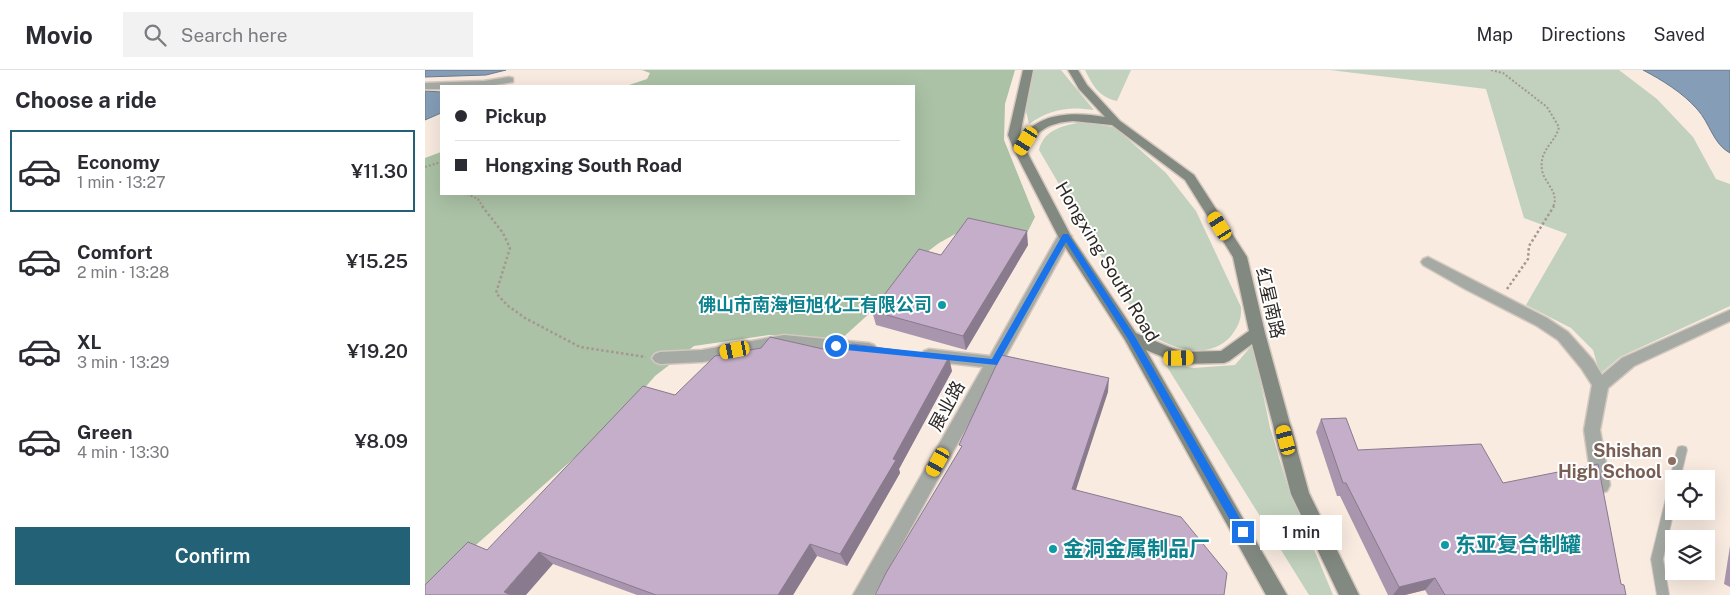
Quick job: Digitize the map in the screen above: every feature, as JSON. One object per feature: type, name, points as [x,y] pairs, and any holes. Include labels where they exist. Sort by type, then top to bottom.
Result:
[{"type":"main road","name":"Hongxing South Road","points":[[1028,70],[1014,135],[1020,150],[1065,236],[1131,337],[1277,595]]},
{"type":"main road","name":"红星南路","points":[[1073,70],[1083,87],[1116,123],[1190,178],[1240,257],[1257,333],[1300,494],[1349,595]]},
{"type":"main road","points":[[1020,150],[1031,132],[1044,124],[1061,118],[1090,116],[1116,123]]},
{"type":"main road","points":[[1131,337],[1179,358],[1224,357],[1257,333]]},
{"type":"street","points":[[454,85],[484,84],[509,80]]},
{"type":"street","points":[[425,86],[440,85]]},
{"type":"street","name":"展业路","points":[[863,595],[1065,236]]},
{"type":"street","points":[[1428,262],[1542,322],[1563,336],[1587,364],[1600,385]]},
{"type":"street","points":[[1603,498],[1592,430],[1600,385],[1628,362],[1730,315]]},
{"type":"street","points":[[661,358],[702,356],[783,341],[886,351]]},
{"type":"street","points":[[915,354],[995,362]]},
{"type":"lane","points":[[1677,470],[1682,450]]},
{"type":"lane","points":[[1663,595],[1657,559],[1666,520]]},
{"type":"path","points":[[1491,70],[1503,73]]},
{"type":"path","points":[[1498,300],[1528,259],[1529,246],[1555,204],[1553,190],[1542,173],[1541,160],[1548,144],[1557,136],[1559,127],[1547,107],[1499,70]]},
{"type":"path","points":[[425,167],[440,162]]},
{"type":"path","points":[[469,195],[478,199],[503,233],[510,248],[496,293],[507,305],[525,318],[580,347],[612,353],[661,358]]},
{"type":"green space","points":[[642,70],[1015,70],[1005,104],[1004,140],[1035,217],[1026,235],[968,227],[939,243],[910,265],[893,292],[839,341],[811,337],[769,335],[694,346],[655,376],[615,422],[477,544],[428,595],[425,595],[425,158],[440,152],[440,195],[915,195],[915,85],[629,85],[647,79],[650,73]]},
{"type":"green space","points":[[1032,70],[1061,70],[1094,110],[1076,108],[1060,110],[1045,115],[1029,124],[1026,111]]},
{"type":"green space","points":[[1085,70],[1131,70],[1117,101],[1101,94]]},
{"type":"green space","points":[[1330,70],[1619,70],[1657,99],[1693,137],[1716,179],[1730,184],[1730,306],[1620,357],[1600,374],[1593,350],[1571,328],[1526,305],[1567,234],[1524,218],[1486,89]]},
{"type":"green space","points":[[1082,122],[1113,127],[1119,131],[1166,173],[1196,211],[1241,307],[1238,326],[1222,344],[1212,349],[1188,350],[1165,343],[1145,331],[1039,150],[1045,137],[1050,133],[1061,127]]},
{"type":"green space","points":[[1253,344],[1270,428],[1287,484],[1333,595],[1309,595],[1164,362],[1193,368],[1235,365]]},
{"type":"water","points":[[425,70],[506,70],[486,75],[425,77]]},
{"type":"water","points":[[1643,70],[1730,70],[1730,153],[1716,139],[1691,103],[1672,87]]},
{"type":"water","points":[[425,91],[440,92],[440,113],[425,120]]},
{"type":"building","points":[[968,218],[1027,231],[963,336],[872,311],[919,249],[941,255]]},
{"type":"building","points":[[770,337],[845,354],[852,344],[949,357],[893,459],[896,460],[840,554],[810,544],[778,595],[656,595],[539,552],[504,592],[511,595],[425,595],[425,585],[468,542],[487,550],[643,386],[675,395],[715,356],[761,348]]},
{"type":"building","points":[[1001,355],[1109,378],[1072,489],[1181,517],[1227,573],[1224,595],[875,595],[886,573],[962,446],[959,445]]},
{"type":"building","points":[[1346,418],[1358,450],[1481,444],[1503,483],[1598,464],[1621,584],[1624,585],[1626,595],[1445,595],[1435,578],[1399,587],[1346,483],[1343,483],[1321,419]]},
{"type":"place","name":"佛山市南海恒旭化工有限公司","points":[[942,305]]},
{"type":"place","name":"Shishan High School","points":[[1672,461]]},
{"type":"place","name":"东亚复合制罐","points":[[1445,545]]},
{"type":"place","name":"金洞金属制品厂","points":[[1053,549]]},
{"type":"route","points":[[836,346],[995,362],[1065,236],[1131,337],[1243,532]]}]
